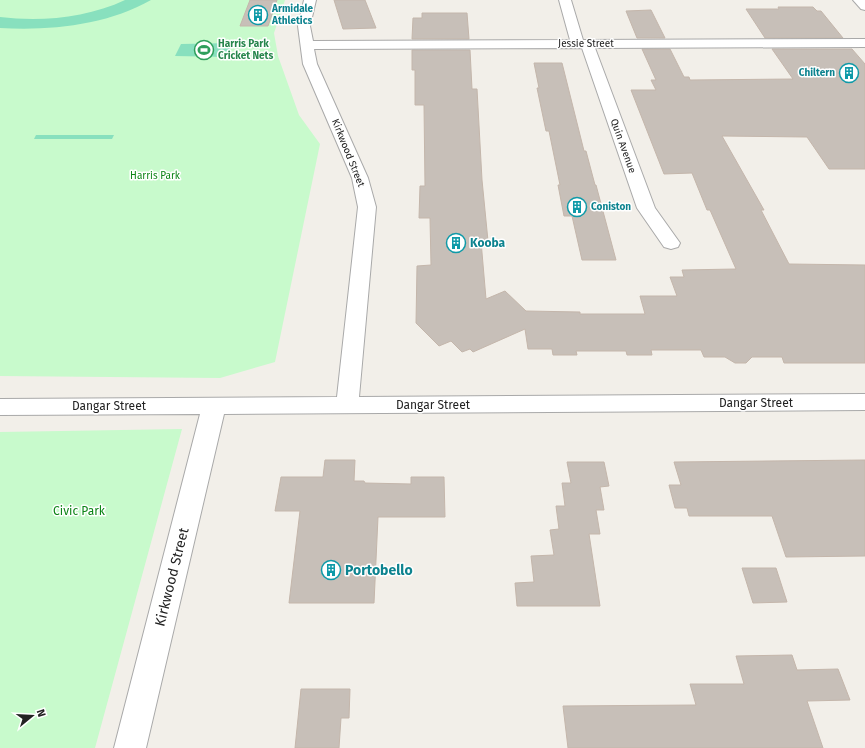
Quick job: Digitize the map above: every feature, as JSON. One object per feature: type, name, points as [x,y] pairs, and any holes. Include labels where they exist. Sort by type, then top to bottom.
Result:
[{"type":"street","name":"Kirkwood Street","points":[[310,0],[304,26],[310,64],[360,178],[367,207],[347,406]]},
{"type":"street","name":"Quin Avenue","points":[[565,0],[646,208],[671,243]]},
{"type":"street","points":[[859,0],[865,6]]},
{"type":"street","name":"Jessie Street","points":[[306,45],[865,43]]},
{"type":"street","name":"Dangar Street","points":[[0,407],[865,402]]},
{"type":"street","name":"Kirkwood Street","points":[[130,748],[214,406]]},
{"type":"green space","name":"Harris Park","points":[[0,0],[285,0],[274,33],[278,56],[299,115],[320,144],[275,362],[220,378],[0,376]]},
{"type":"green space","points":[[125,0],[151,0],[134,9],[97,21],[59,27],[19,29],[0,28],[0,17],[48,19],[80,15]]},
{"type":"green space","name":"Harris Park Cricket Nets","points":[[232,43],[227,57],[175,56],[181,44]]},
{"type":"green space","points":[[36,135],[114,135],[112,139],[34,139]]},
{"type":"green space","name":"Civic Park","points":[[182,429],[95,748],[0,748],[0,432]]},
{"type":"building","name":"Armidale Athletics","points":[[250,0],[277,0],[268,26],[240,26]]},
{"type":"building","points":[[334,0],[365,0],[376,28],[343,29]]},
{"type":"building","points":[[778,7],[813,7],[817,11],[821,11],[843,38],[765,38],[746,9],[779,9]]},
{"type":"building","points":[[651,10],[665,38],[637,38],[626,11]]},
{"type":"building","points":[[422,13],[467,13],[469,39],[412,39],[413,18],[422,18]]},
{"type":"building","points":[[642,49],[670,49],[684,77],[689,77],[690,80],[793,79],[772,49],[852,49],[865,64],[865,169],[829,169],[807,137],[722,136],[764,210],[761,210],[789,264],[865,265],[865,363],[784,363],[782,357],[752,357],[746,363],[735,363],[725,357],[704,357],[701,350],[651,350],[652,355],[627,355],[626,351],[576,351],[577,355],[553,355],[552,349],[528,349],[525,329],[473,352],[470,349],[462,352],[451,341],[439,346],[416,323],[417,266],[431,265],[430,218],[419,218],[420,186],[425,186],[424,105],[415,105],[415,70],[412,70],[412,50],[470,50],[472,89],[477,89],[482,180],[488,241],[481,241],[486,299],[505,291],[526,311],[580,312],[580,314],[645,314],[640,296],[677,296],[670,277],[684,277],[682,270],[736,269],[710,210],[707,210],[692,173],[664,174],[631,90],[656,90],[651,80],[656,80]]},
{"type":"building","points":[[534,63],[562,63],[584,151],[586,151],[596,185],[616,260],[582,260],[572,216],[564,216],[558,185],[560,185],[549,131],[546,131],[537,88],[539,88]]},
{"type":"building","points":[[325,460],[355,460],[354,481],[364,481],[365,483],[411,484],[411,477],[444,477],[445,517],[378,517],[374,603],[289,603],[300,511],[275,511],[281,477],[323,477]]},
{"type":"building","points":[[865,460],[865,556],[786,557],[772,516],[689,516],[687,508],[675,508],[669,485],[681,485],[674,462]]},
{"type":"building","points":[[567,462],[604,462],[609,486],[600,487],[604,510],[596,510],[600,534],[589,534],[600,606],[517,606],[515,583],[534,582],[531,556],[554,555],[550,530],[559,529],[556,506],[565,506],[562,483],[571,483]]},
{"type":"building","points":[[742,568],[776,568],[787,602],[753,603]]},
{"type":"building","points":[[792,655],[797,670],[838,669],[850,700],[807,701],[823,748],[568,748],[563,706],[696,705],[690,684],[744,684],[736,656]]},
{"type":"building","points":[[301,689],[350,689],[349,718],[341,718],[339,748],[295,748]]},
{"type":"place","name":"Armidale Athletics","points":[[258,15]]},
{"type":"place","name":"Harris Park Cricket Nets","points":[[204,50]]},
{"type":"place","name":"Chiltern","points":[[849,73]]},
{"type":"place","name":"Coniston","points":[[577,207]]},
{"type":"place","name":"Kooba","points":[[456,243]]},
{"type":"place","name":"Portobello","points":[[331,570]]}]
